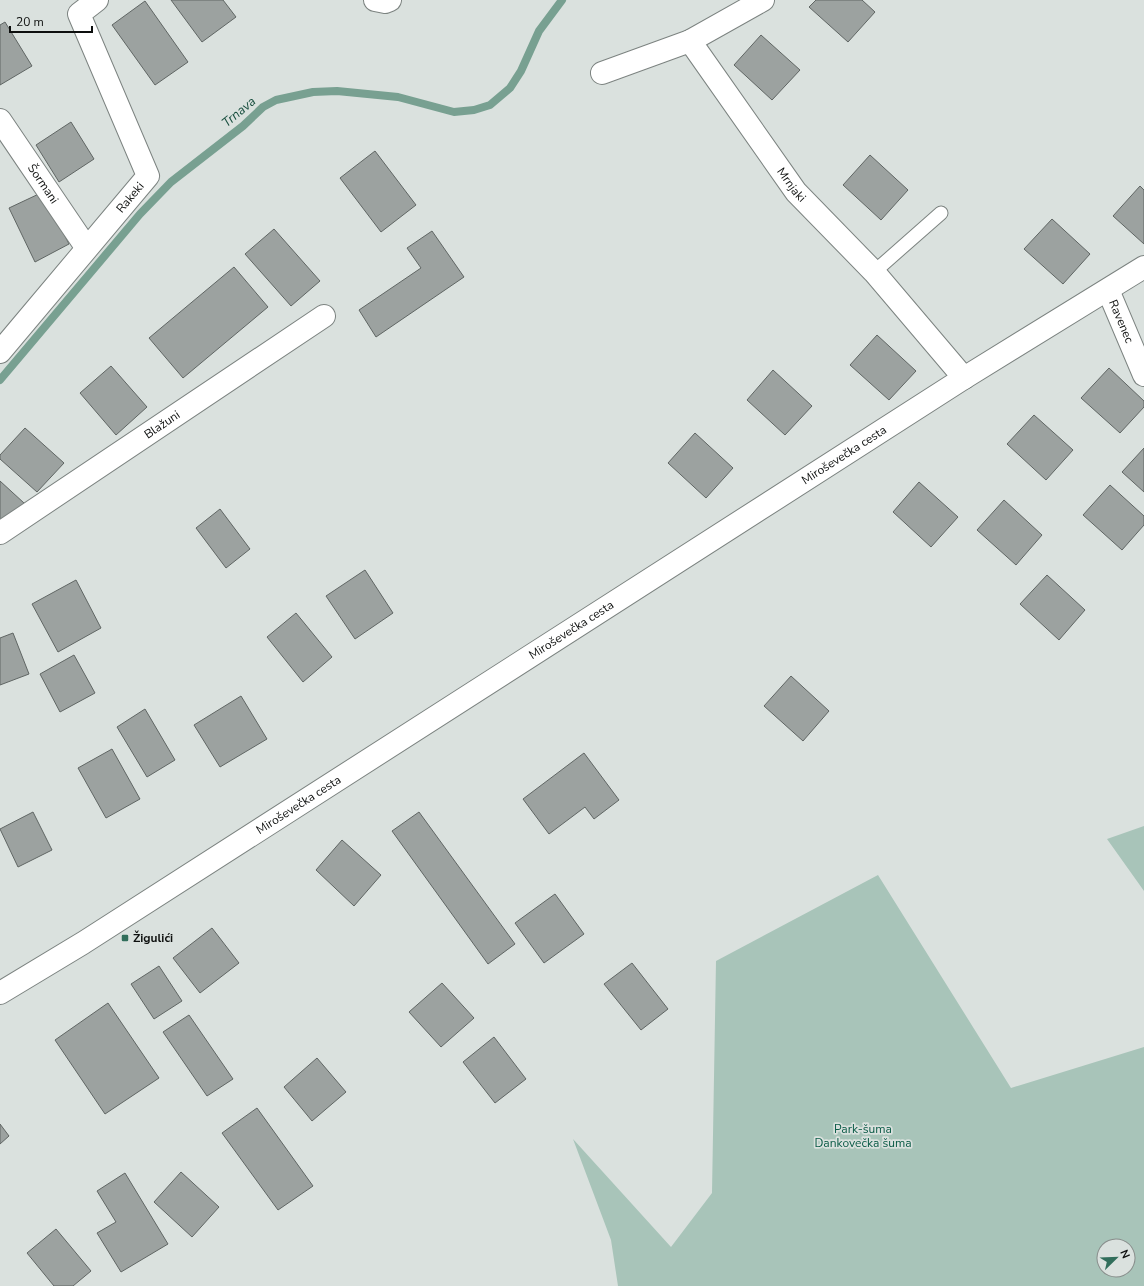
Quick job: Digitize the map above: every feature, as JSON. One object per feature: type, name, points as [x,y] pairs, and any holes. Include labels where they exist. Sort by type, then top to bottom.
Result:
[{"type":"street","name":"Rakeki","points":[[0,352],[86,247],[148,176],[79,14],[97,0]]},
{"type":"street","points":[[375,0],[386,2],[390,0]]},
{"type":"street","points":[[602,73],[690,42],[763,0]]},
{"type":"street","name":"Mrnjaki","points":[[690,42],[796,192],[874,272],[964,378]]},
{"type":"street","name":"Šormani","points":[[0,120],[86,247]]},
{"type":"street","name":"Miroševečka cesta","points":[[0,993],[83,943],[964,378],[1144,267]]},
{"type":"street","name":"Ravenec","points":[[1108,290],[1144,375]]},
{"type":"street","name":"Blažuni","points":[[0,533],[324,316]]},
{"type":"lane","points":[[874,272],[941,213]]},
{"type":"green space","points":[[1144,826],[1144,891],[1107,839]]},
{"type":"green space","name":"Park-šuma Dankovečka šuma","points":[[878,875],[1011,1088],[1144,1047],[1144,1286],[618,1286],[611,1240],[573,1139],[671,1247],[712,1193],[716,961]]},
{"type":"building","points":[[171,0],[223,0],[236,17],[202,42]]},
{"type":"building","points":[[816,0],[862,0],[875,12],[848,42],[809,7]]},
{"type":"building","points":[[145,1],[188,62],[155,85],[112,25]]},
{"type":"building","points":[[5,22],[32,66],[0,85],[0,25]]},
{"type":"building","points":[[761,35],[800,70],[772,100],[734,65]]},
{"type":"building","points":[[71,122],[94,159],[59,182],[36,145]]},
{"type":"building","points":[[375,151],[416,205],[381,232],[340,178]]},
{"type":"building","points":[[870,155],[908,190],[881,220],[843,185]]},
{"type":"building","points":[[1140,186],[1144,190],[1144,244],[1113,216]]},
{"type":"building","points":[[43,192],[69,244],[35,262],[9,208]]},
{"type":"building","points":[[1052,219],[1090,254],[1063,284],[1024,249]]},
{"type":"building","points":[[274,229],[320,281],[291,306],[245,254]]},
{"type":"building","points":[[432,231],[464,277],[376,337],[359,310],[421,268],[407,248]]},
{"type":"building","points":[[234,267],[268,307],[183,378],[149,338]]},
{"type":"building","points":[[877,335],[916,371],[889,400],[850,365]]},
{"type":"building","points":[[111,366],[147,407],[116,435],[80,393]]},
{"type":"building","points":[[1109,368],[1144,401],[1144,407],[1120,433],[1081,398]]},
{"type":"building","points":[[773,370],[812,406],[785,435],[747,400]]},
{"type":"building","points":[[1034,415],[1073,450],[1046,480],[1007,444]]},
{"type":"building","points":[[25,428],[64,463],[37,492],[0,459],[0,455]]},
{"type":"building","points":[[695,433],[733,468],[706,498],[668,463]]},
{"type":"building","points":[[1144,448],[1144,492],[1122,472]]},
{"type":"building","points":[[0,481],[24,503],[0,529]]},
{"type":"building","points":[[919,482],[958,517],[931,547],[893,512]]},
{"type":"building","points":[[1110,485],[1144,516],[1144,525],[1122,550],[1083,515]]},
{"type":"building","points":[[1004,500],[1042,535],[1016,565],[977,530]]},
{"type":"building","points":[[220,509],[250,549],[226,568],[196,528]]},
{"type":"building","points":[[365,570],[393,613],[355,639],[326,596]]},
{"type":"building","points":[[1047,575],[1085,610],[1059,640],[1020,604]]},
{"type":"building","points":[[76,580],[101,628],[58,652],[32,604]]},
{"type":"building","points":[[296,613],[332,657],[303,682],[267,637]]},
{"type":"building","points":[[13,633],[29,674],[0,685],[0,638]]},
{"type":"building","points":[[74,655],[95,693],[60,712],[40,674]]},
{"type":"building","points":[[791,676],[829,711],[803,741],[764,706]]},
{"type":"building","points":[[241,696],[267,739],[220,767],[194,725]]},
{"type":"building","points":[[145,709],[175,760],[147,777],[117,727]]},
{"type":"building","points":[[112,749],[140,799],[106,818],[78,768]]},
{"type":"building","points":[[584,753],[619,800],[594,819],[585,807],[549,834],[523,799]]},
{"type":"building","points":[[33,812],[52,850],[18,867],[0,829]]},
{"type":"building","points":[[419,812],[515,944],[488,964],[392,831]]},
{"type":"building","points":[[342,840],[381,875],[354,906],[316,870]]},
{"type":"building","points":[[555,894],[584,934],[544,963],[515,923]]},
{"type":"building","points":[[212,928],[239,963],[200,993],[173,958]]},
{"type":"building","points":[[632,963],[668,1009],[641,1030],[604,984]]},
{"type":"building","points":[[159,966],[182,1001],[154,1019],[131,984]]},
{"type":"building","points":[[442,983],[474,1018],[441,1047],[409,1012]]},
{"type":"building","points":[[108,1003],[159,1078],[105,1114],[55,1040]]},
{"type":"building","points":[[189,1015],[233,1079],[207,1096],[163,1032]]},
{"type":"building","points":[[494,1037],[526,1079],[495,1103],[463,1062]]},
{"type":"building","points":[[317,1058],[346,1092],[312,1121],[284,1087]]},
{"type":"building","points":[[257,1108],[313,1186],[278,1210],[222,1133]]},
{"type":"building","points":[[0,1124],[9,1136],[0,1144]]},
{"type":"building","points":[[181,1172],[219,1207],[192,1237],[154,1202]]},
{"type":"building","points":[[125,1173],[168,1244],[121,1272],[97,1233],[116,1222],[97,1191]]},
{"type":"building","points":[[56,1229],[91,1271],[73,1286],[54,1286],[27,1253]]},
{"type":"waterway","name":"Trnava","points":[[0,380],[140,214],[171,182],[243,126],[263,107],[276,100],[313,92],[337,91],[398,97],[454,112],[474,110],[490,105],[510,88],[521,71],[539,31],[562,0]]},
{"type":"place","name":"Žigulići","points":[[125,938]]}]
